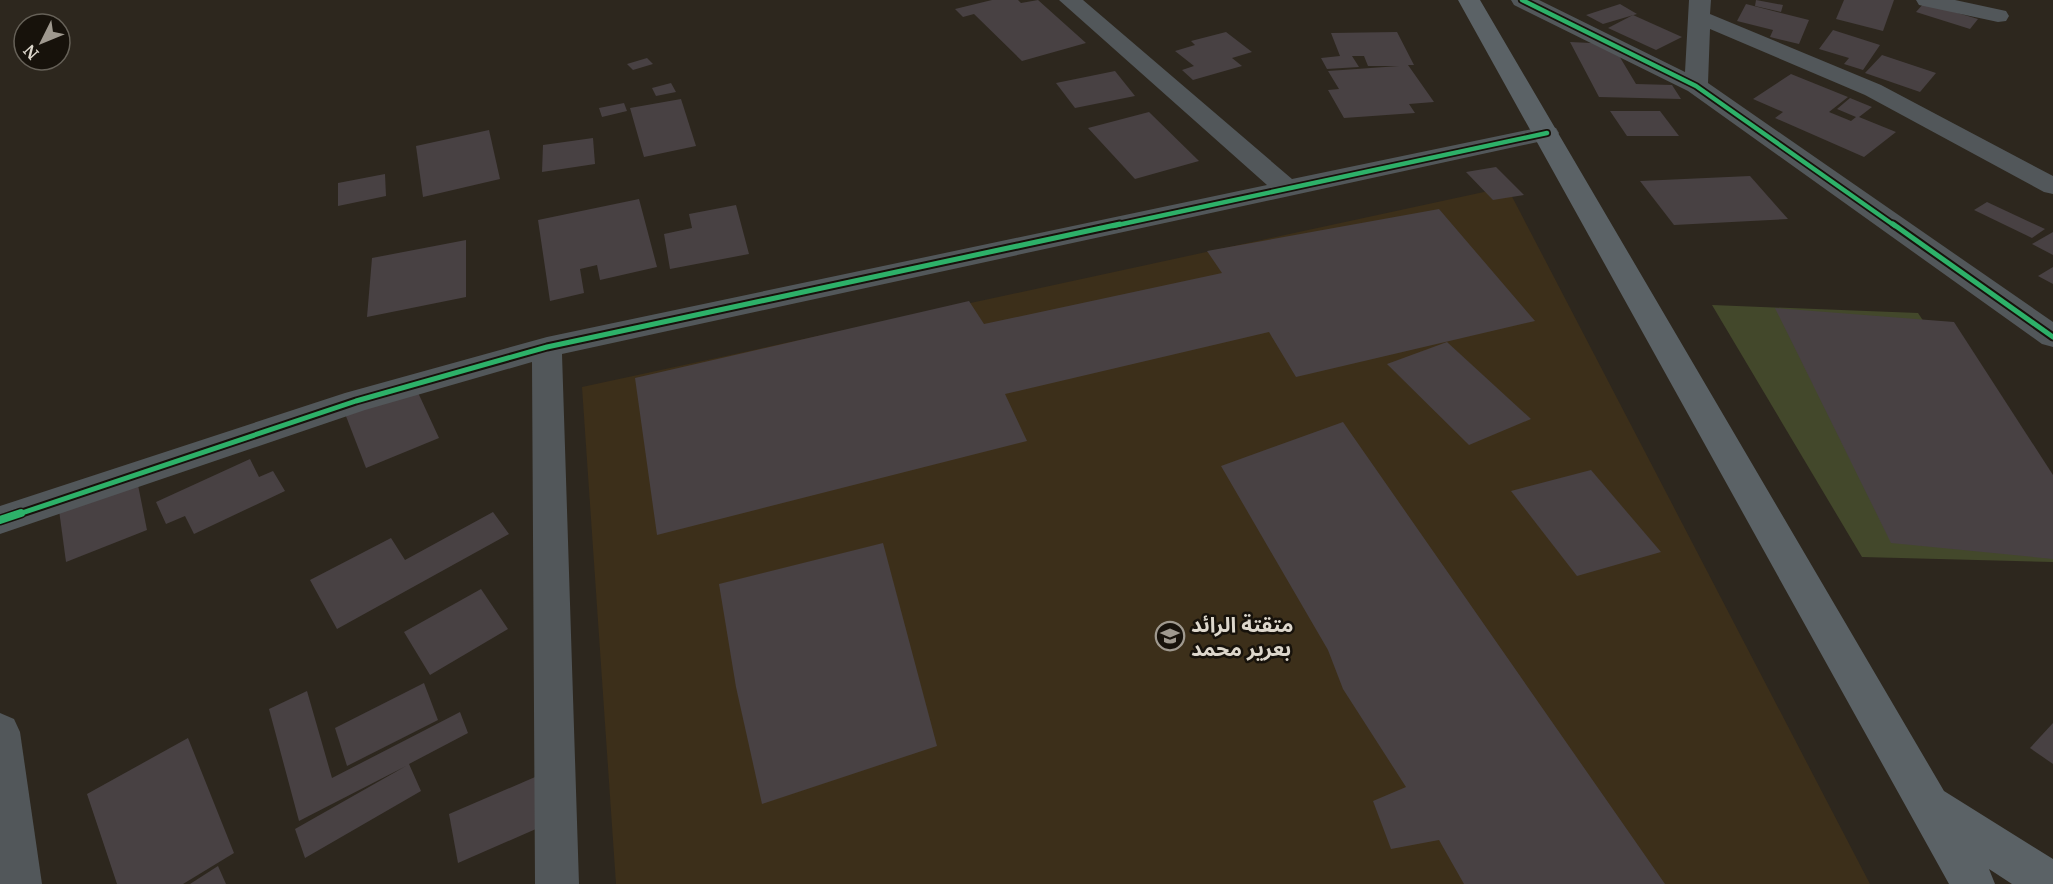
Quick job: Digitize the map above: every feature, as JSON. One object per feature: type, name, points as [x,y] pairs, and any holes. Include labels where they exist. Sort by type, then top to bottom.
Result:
[{"type":"main road","points":[[1469,0],[1547,133],[1973,884]]},
{"type":"main road","points":[[1929,805],[2052,884]]},
{"type":"street","points":[[1071,0],[1288,189]]},
{"type":"street","points":[[1522,0],[1696,86],[2053,337]]},
{"type":"street","points":[[1927,0],[1998,16]]},
{"type":"street","points":[[1696,86],[1699,9],[1873,90],[2053,186]]},
{"type":"street","points":[[0,520],[356,401],[547,347],[1547,133]]},
{"type":"street","points":[[547,347],[557,884]]},
{"type":"street","points":[[0,732],[20,884]]},
{"type":"shaded area","name":"متقتة الرائد بعرير محمد","points":[[1507,187],[1870,884],[616,884],[582,387]]},
{"type":"green space","points":[[1712,305],[1918,313],[2053,515],[2053,562],[1862,557]]},
{"type":"building","points":[[992,0],[1018,0],[1021,3],[1038,0],[1086,43],[1022,61],[974,14],[963,17],[955,9]]},
{"type":"building","points":[[1756,0],[1783,5],[1781,12],[1755,6]]},
{"type":"building","points":[[1844,0],[1894,0],[1883,31],[1836,19]]},
{"type":"building","points":[[1924,3],[1978,19],[1970,29],[1916,12]]},
{"type":"building","points":[[1620,4],[1637,14],[1603,24],[1586,15]]},
{"type":"building","points":[[1746,4],[1809,20],[1799,44],[1770,37],[1773,30],[1737,21]]},
{"type":"building","points":[[1633,15],[1682,37],[1656,50],[1608,28]]},
{"type":"building","points":[[1833,30],[1880,45],[1863,70],[1844,64],[1849,58],[1819,49]]},
{"type":"building","points":[[1226,32],[1252,52],[1232,58],[1242,66],[1193,80],[1182,70],[1194,66],[1175,51],[1195,45],[1191,41]]},
{"type":"building","points":[[1397,32],[1414,65],[1408,65],[1434,102],[1409,104],[1415,113],[1344,118],[1328,90],[1339,89],[1328,71],[1399,66],[1368,66],[1364,56],[1352,56],[1359,67],[1327,69],[1321,58],[1340,56],[1331,33]]},
{"type":"building","points":[[1570,42],[1612,44],[1636,84],[1672,85],[1681,99],[1599,97]]},
{"type":"building","points":[[1882,55],[1936,73],[1920,92],[1865,73]]},
{"type":"building","points":[[647,58],[653,64],[633,70],[627,64]]},
{"type":"building","points":[[1115,71],[1135,96],[1075,108],[1056,83]]},
{"type":"building","points":[[1791,74],[1848,97],[1829,112],[1851,121],[1856,117],[1837,109],[1850,98],[1872,107],[1859,117],[1896,132],[1864,157],[1775,118],[1783,112],[1753,99]]},
{"type":"building","points":[[671,83],[676,92],[656,96],[652,88]]},
{"type":"building","points":[[681,99],[696,146],[644,157],[630,108]]},
{"type":"building","points":[[624,103],[627,111],[602,117],[599,108]]},
{"type":"building","points":[[1610,111],[1660,111],[1679,136],[1627,136]]},
{"type":"building","points":[[1149,112],[1199,161],[1135,179],[1088,128]]},
{"type":"building","points":[[489,130],[500,179],[423,197],[416,146]]},
{"type":"building","points":[[593,138],[595,164],[542,172],[543,145]]},
{"type":"building","points":[[1496,167],[1524,195],[1493,200],[1466,172]]},
{"type":"building","points":[[385,174],[386,196],[338,206],[338,183]]},
{"type":"building","points":[[1750,176],[1788,219],[1674,225],[1640,181]]},
{"type":"building","points":[[639,199],[657,267],[600,280],[597,265],[580,269],[584,293],[550,301],[538,220]]},
{"type":"building","points":[[1987,202],[2045,229],[2032,238],[1974,210]]},
{"type":"building","points":[[736,205],[749,254],[670,269],[664,234],[692,228],[689,214]]},
{"type":"building","points":[[1439,209],[1535,321],[1296,377],[1269,332],[1005,394],[1027,441],[657,535],[635,378],[969,301],[984,324],[1222,273],[1207,251]]},
{"type":"building","points":[[2053,232],[2053,255],[2032,244]]},
{"type":"building","points":[[466,240],[466,297],[367,317],[372,258]]},
{"type":"building","points":[[2053,267],[2053,284],[2038,276]]},
{"type":"building","points":[[1775,308],[1954,322],[2053,475],[2053,559],[1891,543]]},
{"type":"building","points":[[1447,342],[1531,419],[1469,445],[1387,364]]},
{"type":"building","points":[[414,384],[439,438],[366,468],[344,411]]},
{"type":"building","points":[[1343,422],[1665,884],[1464,884],[1439,840],[1391,849],[1373,801],[1406,787],[1343,689],[1328,650],[1221,466]]},
{"type":"building","points":[[250,459],[259,477],[273,471],[285,491],[194,534],[185,516],[166,524],[156,502]]},
{"type":"building","points":[[1591,470],[1661,552],[1577,576],[1511,491]]},
{"type":"building","points":[[137,480],[147,530],[66,562],[59,510]]},
{"type":"building","points":[[493,512],[509,534],[337,629],[310,580],[391,538],[405,560]]},
{"type":"building","points":[[883,543],[937,746],[762,804],[736,687],[719,584]]},
{"type":"building","points":[[481,589],[508,629],[430,675],[404,632]]},
{"type":"building","points":[[424,683],[438,720],[347,766],[335,728]]},
{"type":"building","points":[[307,691],[332,778],[460,712],[468,733],[409,764],[421,791],[305,858],[295,829],[406,766],[299,821],[269,709]]},
{"type":"building","points":[[2053,723],[2053,764],[2030,748]]},
{"type":"building","points":[[188,738],[234,853],[183,884],[117,884],[87,794]]},
{"type":"building","points":[[549,771],[561,818],[458,863],[449,814]]},
{"type":"building","points":[[218,866],[226,884],[190,884]]},
{"type":"cycle path","points":[[1522,0],[1696,86],[2053,337]]},
{"type":"cycle path","points":[[0,520],[356,401],[547,347],[1547,133]]},
{"type":"place","name":"متقتة الرائد بعرير محمد","points":[[1170,636]]}]
